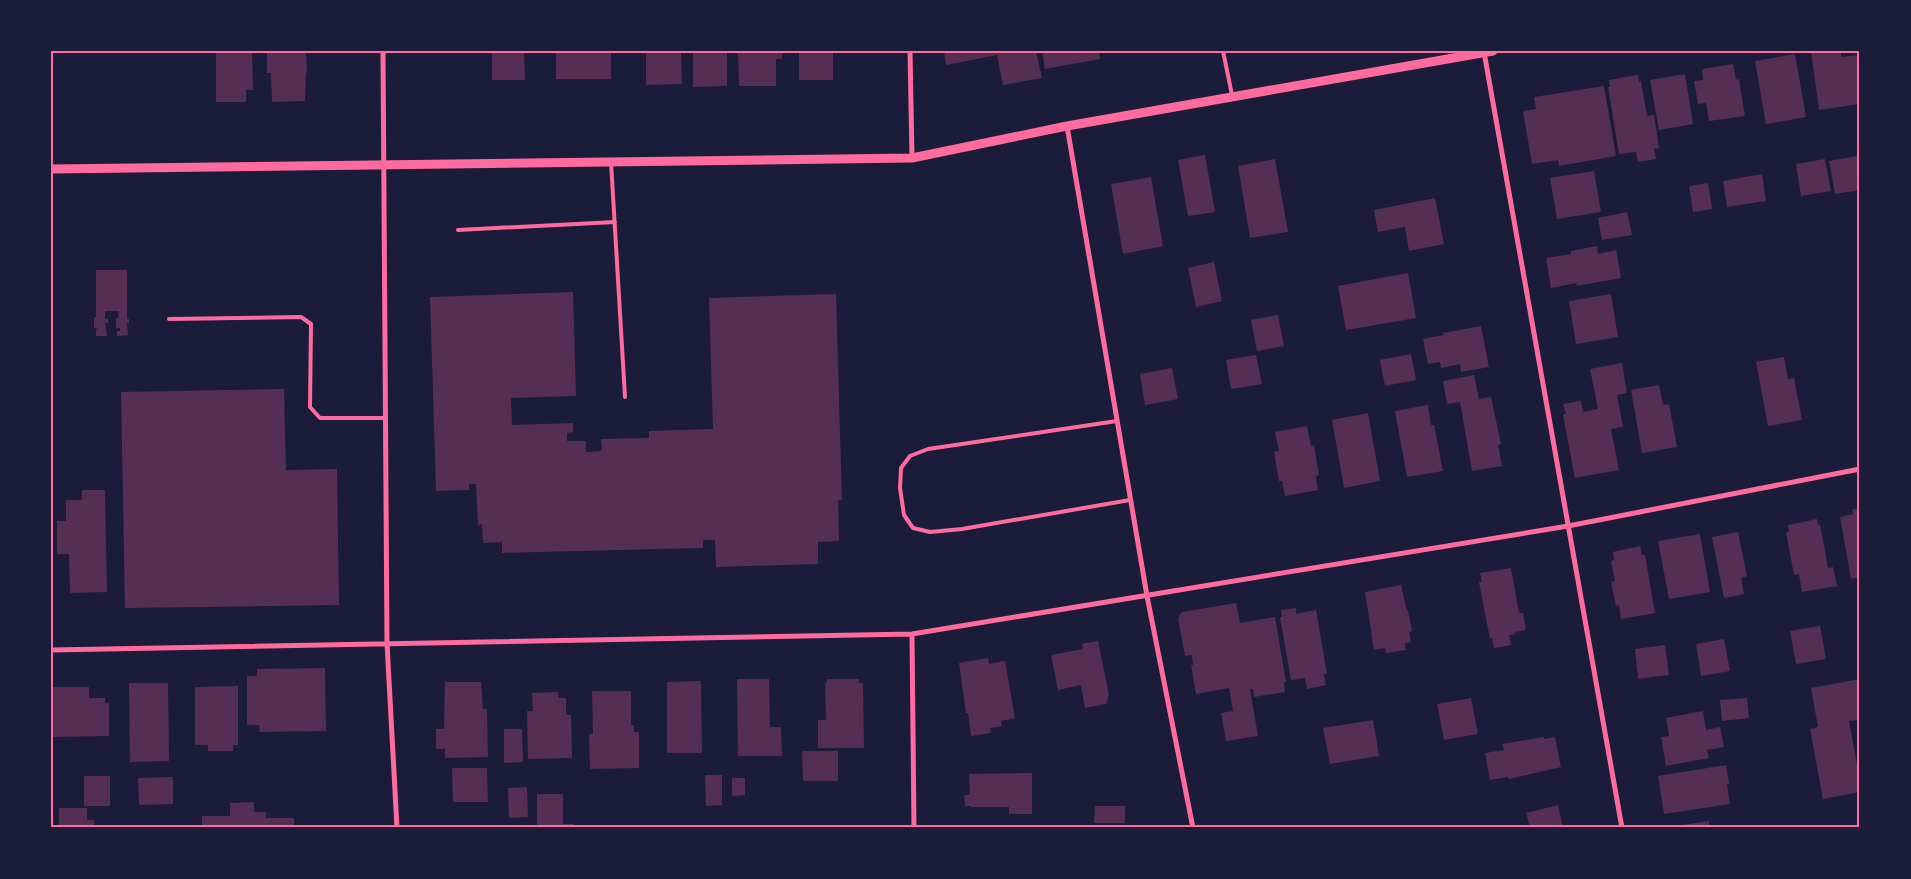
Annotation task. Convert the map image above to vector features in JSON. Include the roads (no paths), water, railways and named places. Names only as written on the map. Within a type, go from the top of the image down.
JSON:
[{"type":"street","points":[[383,51],[387,643],[397,828]]},
{"type":"street","points":[[910,51],[912,158]]},
{"type":"street","points":[[51,168],[912,158],[1067,126],[1487,52],[1622,828]]},
{"type":"street","points":[[1067,126],[1146,596],[1193,828]]},
{"type":"street","points":[[51,650],[912,634],[1568,526],[1860,469]]},
{"type":"street","points":[[912,634],[914,828]]},
{"type":"lane","points":[[1223,51],[1233,97]]},
{"type":"lane","points":[[611,162],[625,397]]},
{"type":"lane","points":[[458,230],[615,222]]},
{"type":"lane","points":[[170,318],[300,317],[311,324],[310,407],[320,418],[386,418]]},
{"type":"lane","points":[[1117,421],[935,448],[910,456],[902,468],[900,488],[904,515],[913,528],[930,532],[962,529],[1130,500]]}]
